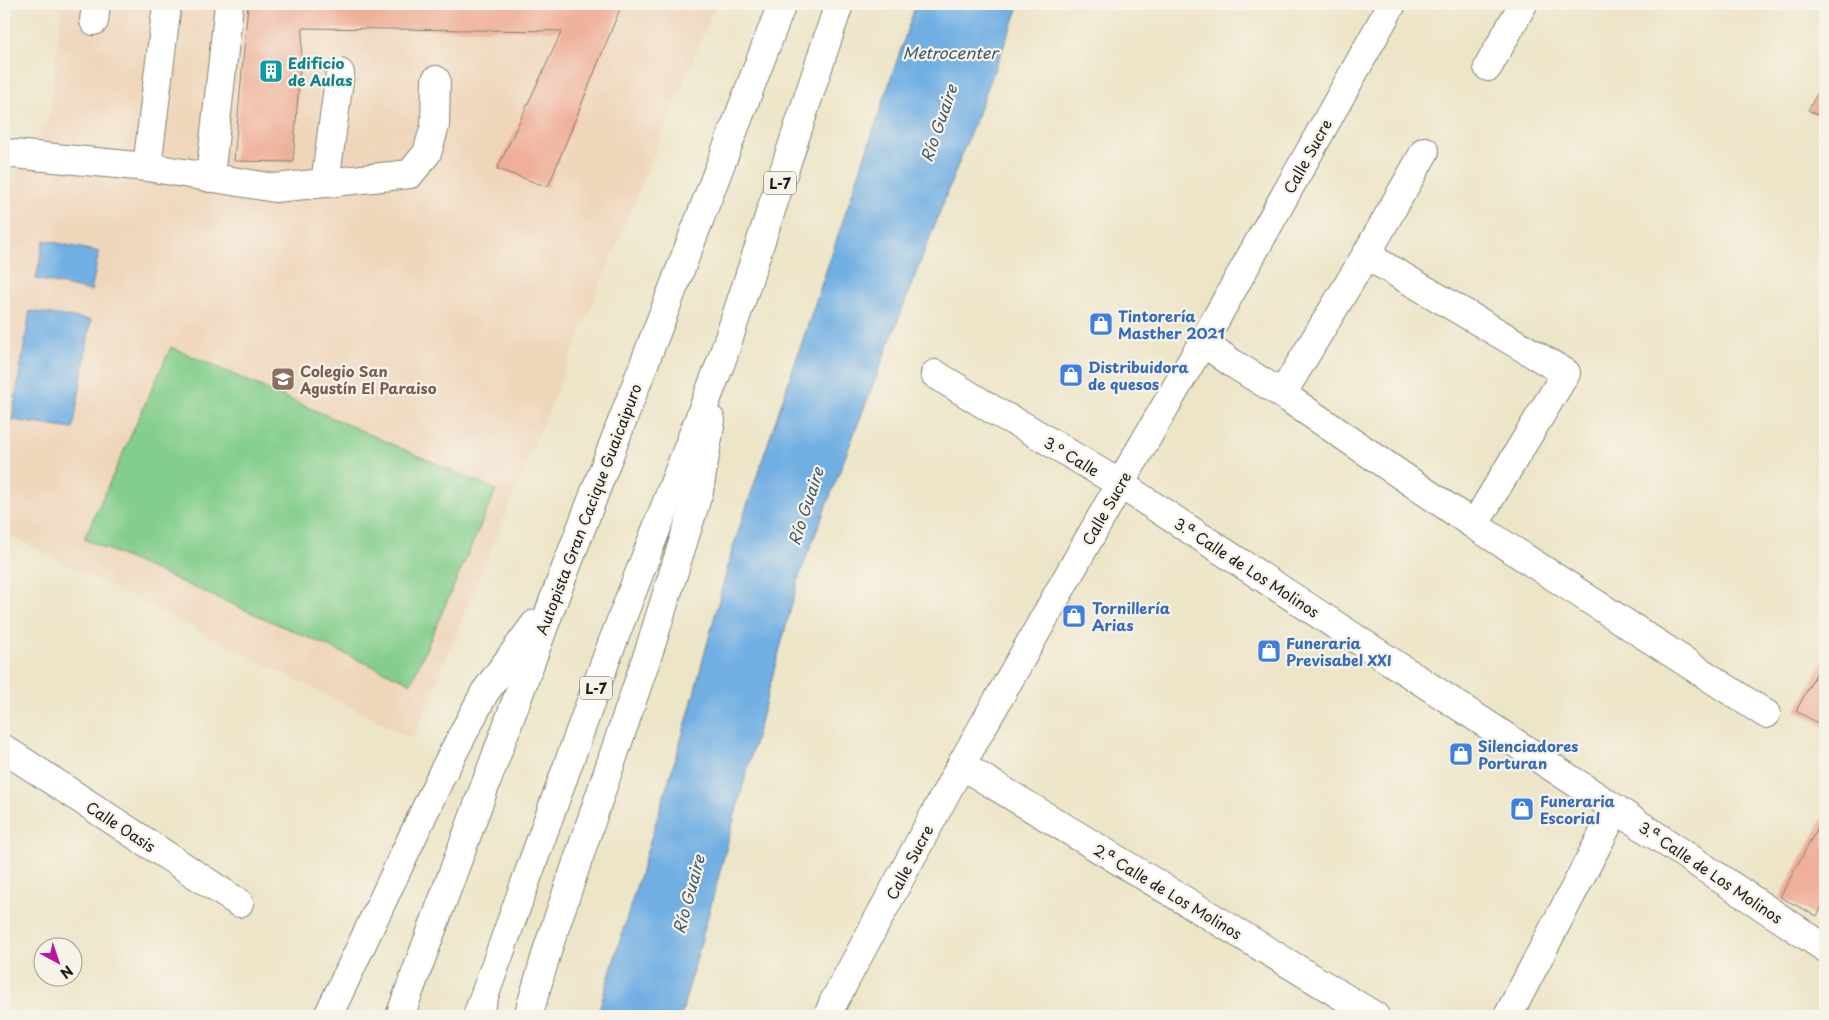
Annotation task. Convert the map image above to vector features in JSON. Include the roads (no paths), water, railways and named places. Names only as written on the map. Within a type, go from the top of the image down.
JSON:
[{"type":"main road","points":[[147,167],[167,4]]},
{"type":"main road","points":[[210,178],[229,4]]},
{"type":"main road","name":"Autopista Gran Cacique Guaicaipuro","points":[[400,1016],[554,599],[782,4]]},
{"type":"main road","name":"L-7","points":[[477,1016],[608,654],[721,362],[839,4]]},
{"type":"main road","name":"Calle Sucre","points":[[828,1016],[833,1003],[961,765],[1120,484],[1203,342],[1392,4]]},
{"type":"main road","points":[[1488,67],[1523,4]]},
{"type":"main road","points":[[325,183],[340,73]]},
{"type":"main road","points":[[4,153],[147,167],[275,188],[410,174],[427,153],[435,126],[436,80]]},
{"type":"main road","points":[[1282,394],[1366,255],[1425,151]]},
{"type":"main road","points":[[1366,255],[1566,374],[1474,525]]},
{"type":"main road","points":[[1203,342],[1474,525],[1766,714]]},
{"type":"main road","points":[[528,1016],[549,945],[650,648],[699,491],[721,362]]},
{"type":"main road","name":"3.° Calle","points":[[935,374],[1120,484]]},
{"type":"main road","name":"3.ª Calle de Los Molinos","points":[[1120,484],[1616,808],[1825,948]]},
{"type":"main road","points":[[328,1016],[443,772],[485,692],[554,599]]},
{"type":"main road","name":"Calle Oasis","points":[[4,749],[239,903]]},
{"type":"main road","name":"2.ª Calle de Los Molinos","points":[[961,765],[1375,1016]]},
{"type":"main road","points":[[1508,1016],[1616,808]]},
{"type":"water","name":"Metrocenter","points":[[916,4],[1020,4],[800,574],[681,1016],[597,1016],[687,720],[733,547]]},
{"type":"water","points":[[44,240],[99,252],[91,291],[36,279]]},
{"type":"water","points":[[30,311],[91,320],[73,429],[12,420]]},
{"type":"place","name":"Edificio de Aulas","points":[[271,71]]},
{"type":"place","name":"Tintorería Masther 2021","points":[[1101,324]]},
{"type":"place","name":"Distribuidora de quesos","points":[[1071,375]]},
{"type":"place","name":"Colegio San Agustín El Paraiso","points":[[283,379]]},
{"type":"place","name":"Tornillería Arias","points":[[1074,616]]},
{"type":"place","name":"Funeraria Previsabel XXI","points":[[1269,651]]},
{"type":"place","name":"Silenciadores Porturan","points":[[1461,754]]},
{"type":"place","name":"Funeraria Escorial","points":[[1522,809]]},
{"type":"water label","name":"Río Guaire","points":[[938,123]]},
{"type":"water label","name":"Río Guaire","points":[[805,506]]},
{"type":"water label","name":"Río Guaire","points":[[688,894]]}]
